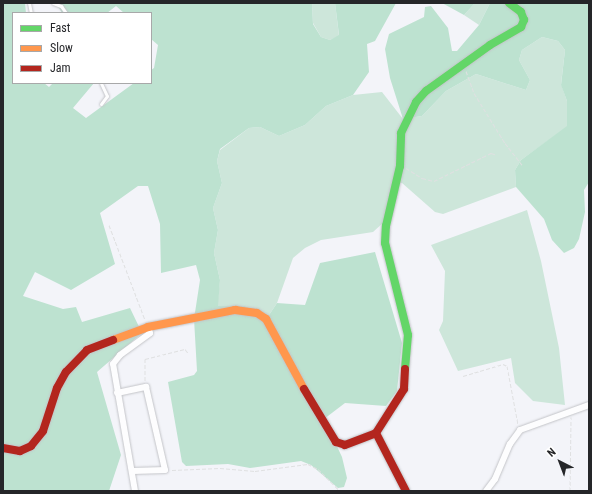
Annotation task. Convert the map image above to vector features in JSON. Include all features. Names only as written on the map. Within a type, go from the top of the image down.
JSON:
[{"type":"street","points":[[3,448],[20,451],[30,446],[43,431],[57,388],[76,359],[87,350],[148,326],[235,310],[257,313],[266,319],[329,434],[336,442],[345,445],[376,433],[404,389],[408,335],[385,243],[386,226],[400,166],[401,133],[416,102],[426,91],[490,45],[521,27],[524,20],[520,12],[509,3]]},
{"type":"street","points":[[136,491],[117,393],[113,364],[120,355],[150,333],[148,326]]},
{"type":"street","points":[[117,393],[146,388],[165,470],[133,471]]},
{"type":"street","points":[[486,491],[495,479],[510,444],[520,430],[589,405]]},
{"type":"street","points":[[376,433],[406,491]]},
{"type":"lane","points":[[53,3],[61,6],[65,12]]},
{"type":"lane","points":[[101,84],[107,96],[101,104]]},
{"type":"path","points":[[464,65],[474,93],[505,143],[522,165]]},
{"type":"path","points":[[400,166],[412,170],[422,178],[434,181],[491,153],[497,155]]},
{"type":"path","points":[[109,225],[148,326]]},
{"type":"path","points":[[146,388],[143,362],[145,359],[185,349],[188,353]]},
{"type":"path","points":[[463,376],[503,364],[507,366],[520,430]]},
{"type":"path","points":[[570,491],[572,411]]},
{"type":"path","points":[[165,470],[220,468],[255,471],[308,464],[318,469],[340,491]]},
{"type":"green space","points":[[3,3],[25,3],[26,12],[12,12],[12,84],[45,84],[49,87],[52,84],[93,84],[73,108],[86,118],[133,84],[152,84],[152,69],[154,68],[158,45],[152,40],[152,12],[123,12],[116,6],[108,12],[61,12],[56,3],[312,3],[313,24],[321,37],[330,40],[339,35],[335,3],[396,3],[375,41],[367,44],[369,72],[353,95],[326,106],[305,125],[279,136],[260,127],[249,128],[220,149],[217,161],[222,183],[213,208],[218,230],[214,253],[220,280],[218,306],[245,306],[269,315],[277,303],[305,305],[320,263],[375,252],[402,343],[397,391],[386,406],[345,403],[324,419],[342,457],[347,478],[344,487],[338,488],[311,465],[301,461],[250,468],[228,464],[186,466],[182,462],[168,382],[194,375],[197,371],[194,319],[200,280],[196,265],[161,273],[160,224],[148,186],[138,186],[100,213],[115,264],[71,290],[35,272],[23,296],[63,309],[76,307],[82,322],[130,308],[142,333],[97,372],[121,455],[109,491],[3,491]]},
{"type":"green space","points":[[312,3],[335,3],[339,36],[330,40],[321,37],[313,23]]},
{"type":"green space","points":[[442,3],[475,3],[464,15]]},
{"type":"green space","points":[[475,3],[490,3],[479,25],[464,15]]},
{"type":"green space","points":[[490,3],[589,3],[589,182],[584,190],[585,212],[579,239],[574,248],[564,253],[552,240],[544,219],[516,187],[515,170],[521,160],[567,126],[567,101],[561,85],[565,50],[558,41],[542,37],[522,50],[519,60],[530,80],[526,90],[476,74],[446,91],[422,116],[403,119],[390,78],[385,49],[389,34],[424,17],[425,7],[431,6],[448,28],[452,51],[457,51],[479,25]]},
{"type":"green space","points":[[542,37],[558,41],[565,50],[561,84],[567,101],[567,127],[521,160],[515,170],[516,187],[443,214],[435,212],[402,183],[394,185],[384,222],[373,232],[321,240],[305,248],[293,258],[277,303],[269,315],[245,306],[217,307],[220,280],[214,253],[218,230],[213,208],[222,183],[217,161],[220,150],[249,128],[260,127],[279,136],[305,125],[326,106],[353,95],[382,92],[403,119],[422,116],[446,91],[476,74],[526,90],[530,80],[519,60],[522,50]]},
{"type":"green space","points":[[527,210],[541,261],[559,348],[565,405],[533,401],[515,383],[511,358],[458,371],[439,330],[443,321],[445,271],[431,245]]},
{"type":"traffic: fast","points":[[405,369],[408,335],[385,243],[386,226],[400,166],[401,133],[416,102],[426,91],[490,45],[521,27],[524,20],[521,12],[509,3]]},
{"type":"traffic: slow","points":[[113,340],[148,327],[235,310],[257,313],[266,319],[304,389]]},
{"type":"traffic: jam","points":[[3,448],[20,451],[31,446],[43,431],[57,388],[66,372],[87,350],[113,340]]},
{"type":"traffic: jam","points":[[405,369],[404,389],[376,433],[406,491]]},
{"type":"traffic: jam","points":[[304,389],[336,442],[345,445],[376,433]]}]
